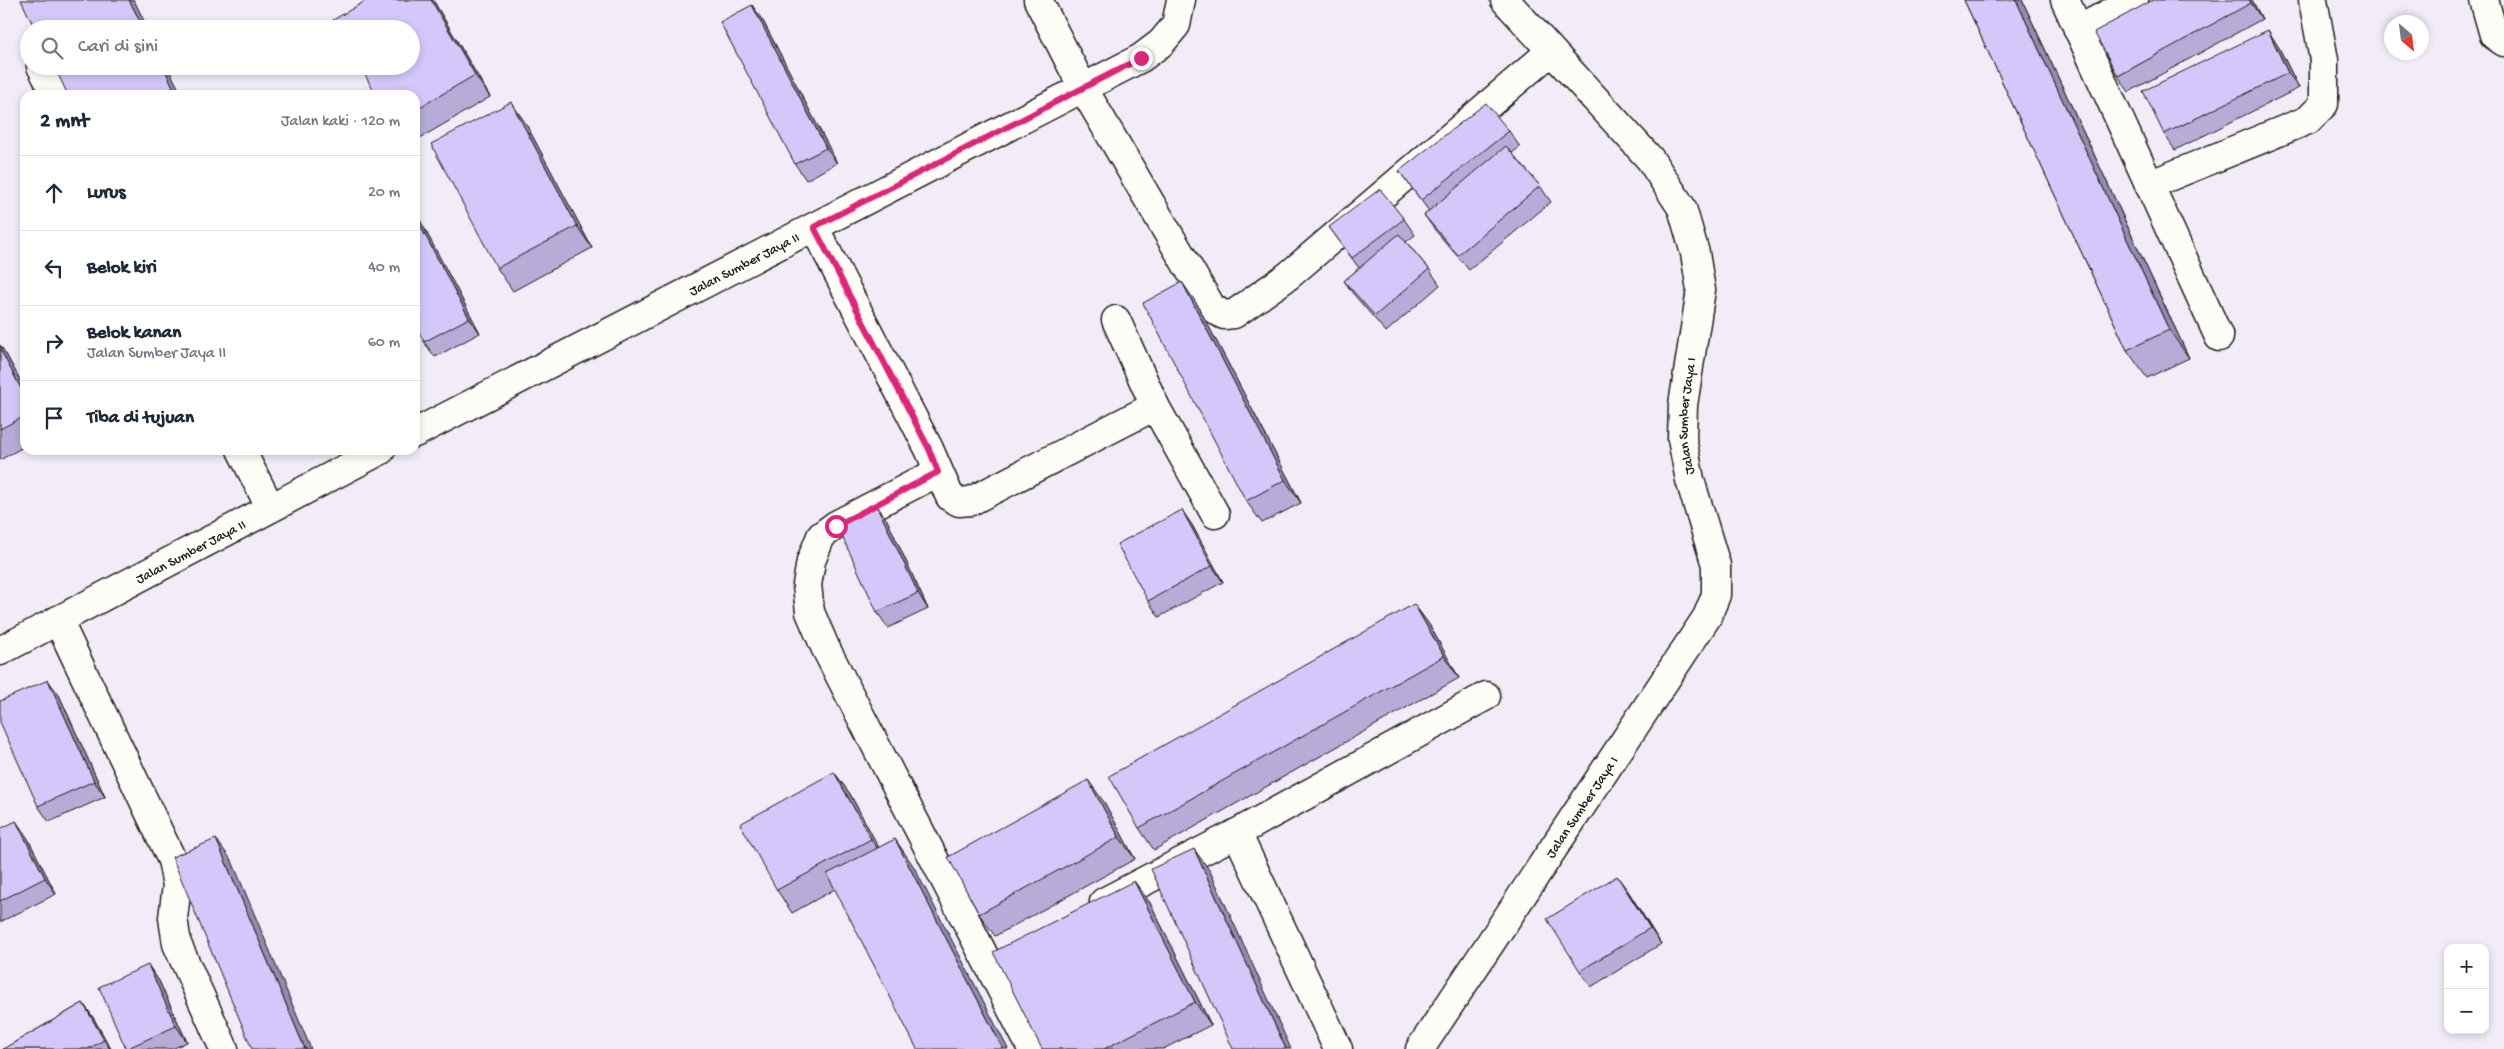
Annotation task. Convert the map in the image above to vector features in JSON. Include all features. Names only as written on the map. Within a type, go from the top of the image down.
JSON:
[{"type":"street","points":[[1038,0],[1083,88],[1212,308],[1224,315],[1234,314],[1288,276],[1550,52]]},
{"type":"street","name":"Jalan Sumber Jaya II","points":[[420,429],[1141,58],[1160,43],[1176,25],[1181,0]]},
{"type":"street","name":"Jalan Sumber Jaya I","points":[[1420,1049],[1708,617],[1716,595],[1716,565],[1690,480],[1682,439],[1683,405],[1701,290],[1695,253],[1682,208],[1650,160],[1550,52],[1505,0]]},
{"type":"street","points":[[2065,0],[2219,337]]},
{"type":"street","points":[[2078,30],[2134,0]]},
{"type":"street","points":[[2149,185],[2308,120],[2324,104],[2324,60],[2313,0]]},
{"type":"street","points":[[2484,0],[2494,35],[2504,42]]},
{"type":"street","points":[[46,75],[53,90]]},
{"type":"street","points":[[814,227],[929,449],[950,497],[959,502],[971,501],[1155,406]]},
{"type":"street","points":[[1116,320],[1155,406],[1215,514]]},
{"type":"street","points":[[244,455],[270,507]]},
{"type":"street","name":"Jalan Sumber Jaya II","points":[[0,652],[270,507],[371,455]]},
{"type":"street","points":[[938,472],[836,526],[821,536],[811,561],[807,584],[810,612],[825,647],[1032,1049]]},
{"type":"street","points":[[58,620],[172,860],[177,886],[173,918],[177,944],[217,1047]]},
{"type":"street","points":[[1082,914],[1237,833],[1486,696]]},
{"type":"street","points":[[1237,833],[1338,1049]]},
{"type":"street","points":[[987,963],[1013,950]]},
{"type":"building","points":[[21,0],[129,0],[139,20],[31,20]]},
{"type":"building","points":[[367,0],[431,0],[475,75],[420,107],[420,90],[373,90],[365,75],[420,75],[420,20],[333,20]]},
{"type":"building","points":[[1964,0],[2016,0],[2169,330],[2127,350]]},
{"type":"building","points":[[2153,0],[2249,0],[2251,3],[2118,76],[2094,32]]},
{"type":"building","points":[[752,5],[826,148],[795,164],[720,22]]},
{"type":"building","points":[[2268,30],[2288,73],[2164,134],[2143,91]]},
{"type":"building","points":[[58,75],[167,75],[175,90],[66,90]]},
{"type":"building","points":[[511,102],[577,226],[497,268],[431,144]]},
{"type":"building","points":[[1486,103],[1509,131],[1421,200],[1399,171]]},
{"type":"building","points":[[1506,146],[1540,186],[1458,255],[1424,215]]},
{"type":"building","points":[[1380,189],[1404,219],[1352,258],[1329,227]]},
{"type":"building","points":[[420,225],[469,318],[424,342],[420,334]]},
{"type":"building","points":[[1399,234],[1429,269],[1375,316],[1344,281]]},
{"type":"building","points":[[1182,282],[1285,480],[1246,501],[1143,303]]},
{"type":"building","points":[[0,349],[20,387],[20,419],[0,429]]},
{"type":"building","points":[[876,504],[918,593],[877,612],[836,523]]},
{"type":"building","points":[[1182,510],[1212,566],[1148,601],[1117,544]]},
{"type":"building","points":[[1414,604],[1444,656],[1139,828],[1109,776]]},
{"type":"building","points":[[48,680],[94,781],[38,806],[0,722],[0,701]]},
{"type":"building","points":[[834,772],[871,839],[777,890],[740,824]]},
{"type":"building","points":[[1088,780],[1119,837],[979,914],[948,857]]},
{"type":"building","points":[[16,821],[45,878],[0,901],[0,829]]},
{"type":"building","points":[[216,839],[305,1049],[252,1049],[172,857]]},
{"type":"building","points":[[895,839],[1003,1049],[917,1049],[827,874]]},
{"type":"building","points":[[1194,849],[1286,1049],[1233,1049],[1151,869]]},
{"type":"building","points":[[1617,876],[1650,928],[1580,971],[1547,919]]},
{"type":"building","points":[[1134,881],[1195,1002],[1104,1049],[1042,1049],[993,952]]},
{"type":"building","points":[[148,965],[176,1026],[126,1049],[99,987]]},
{"type":"building","points":[[83,1003],[104,1040],[88,1049],[3,1049]]},
{"type":"route","points":[[836,526],[938,472],[929,449],[814,227],[1141,58]]}]
